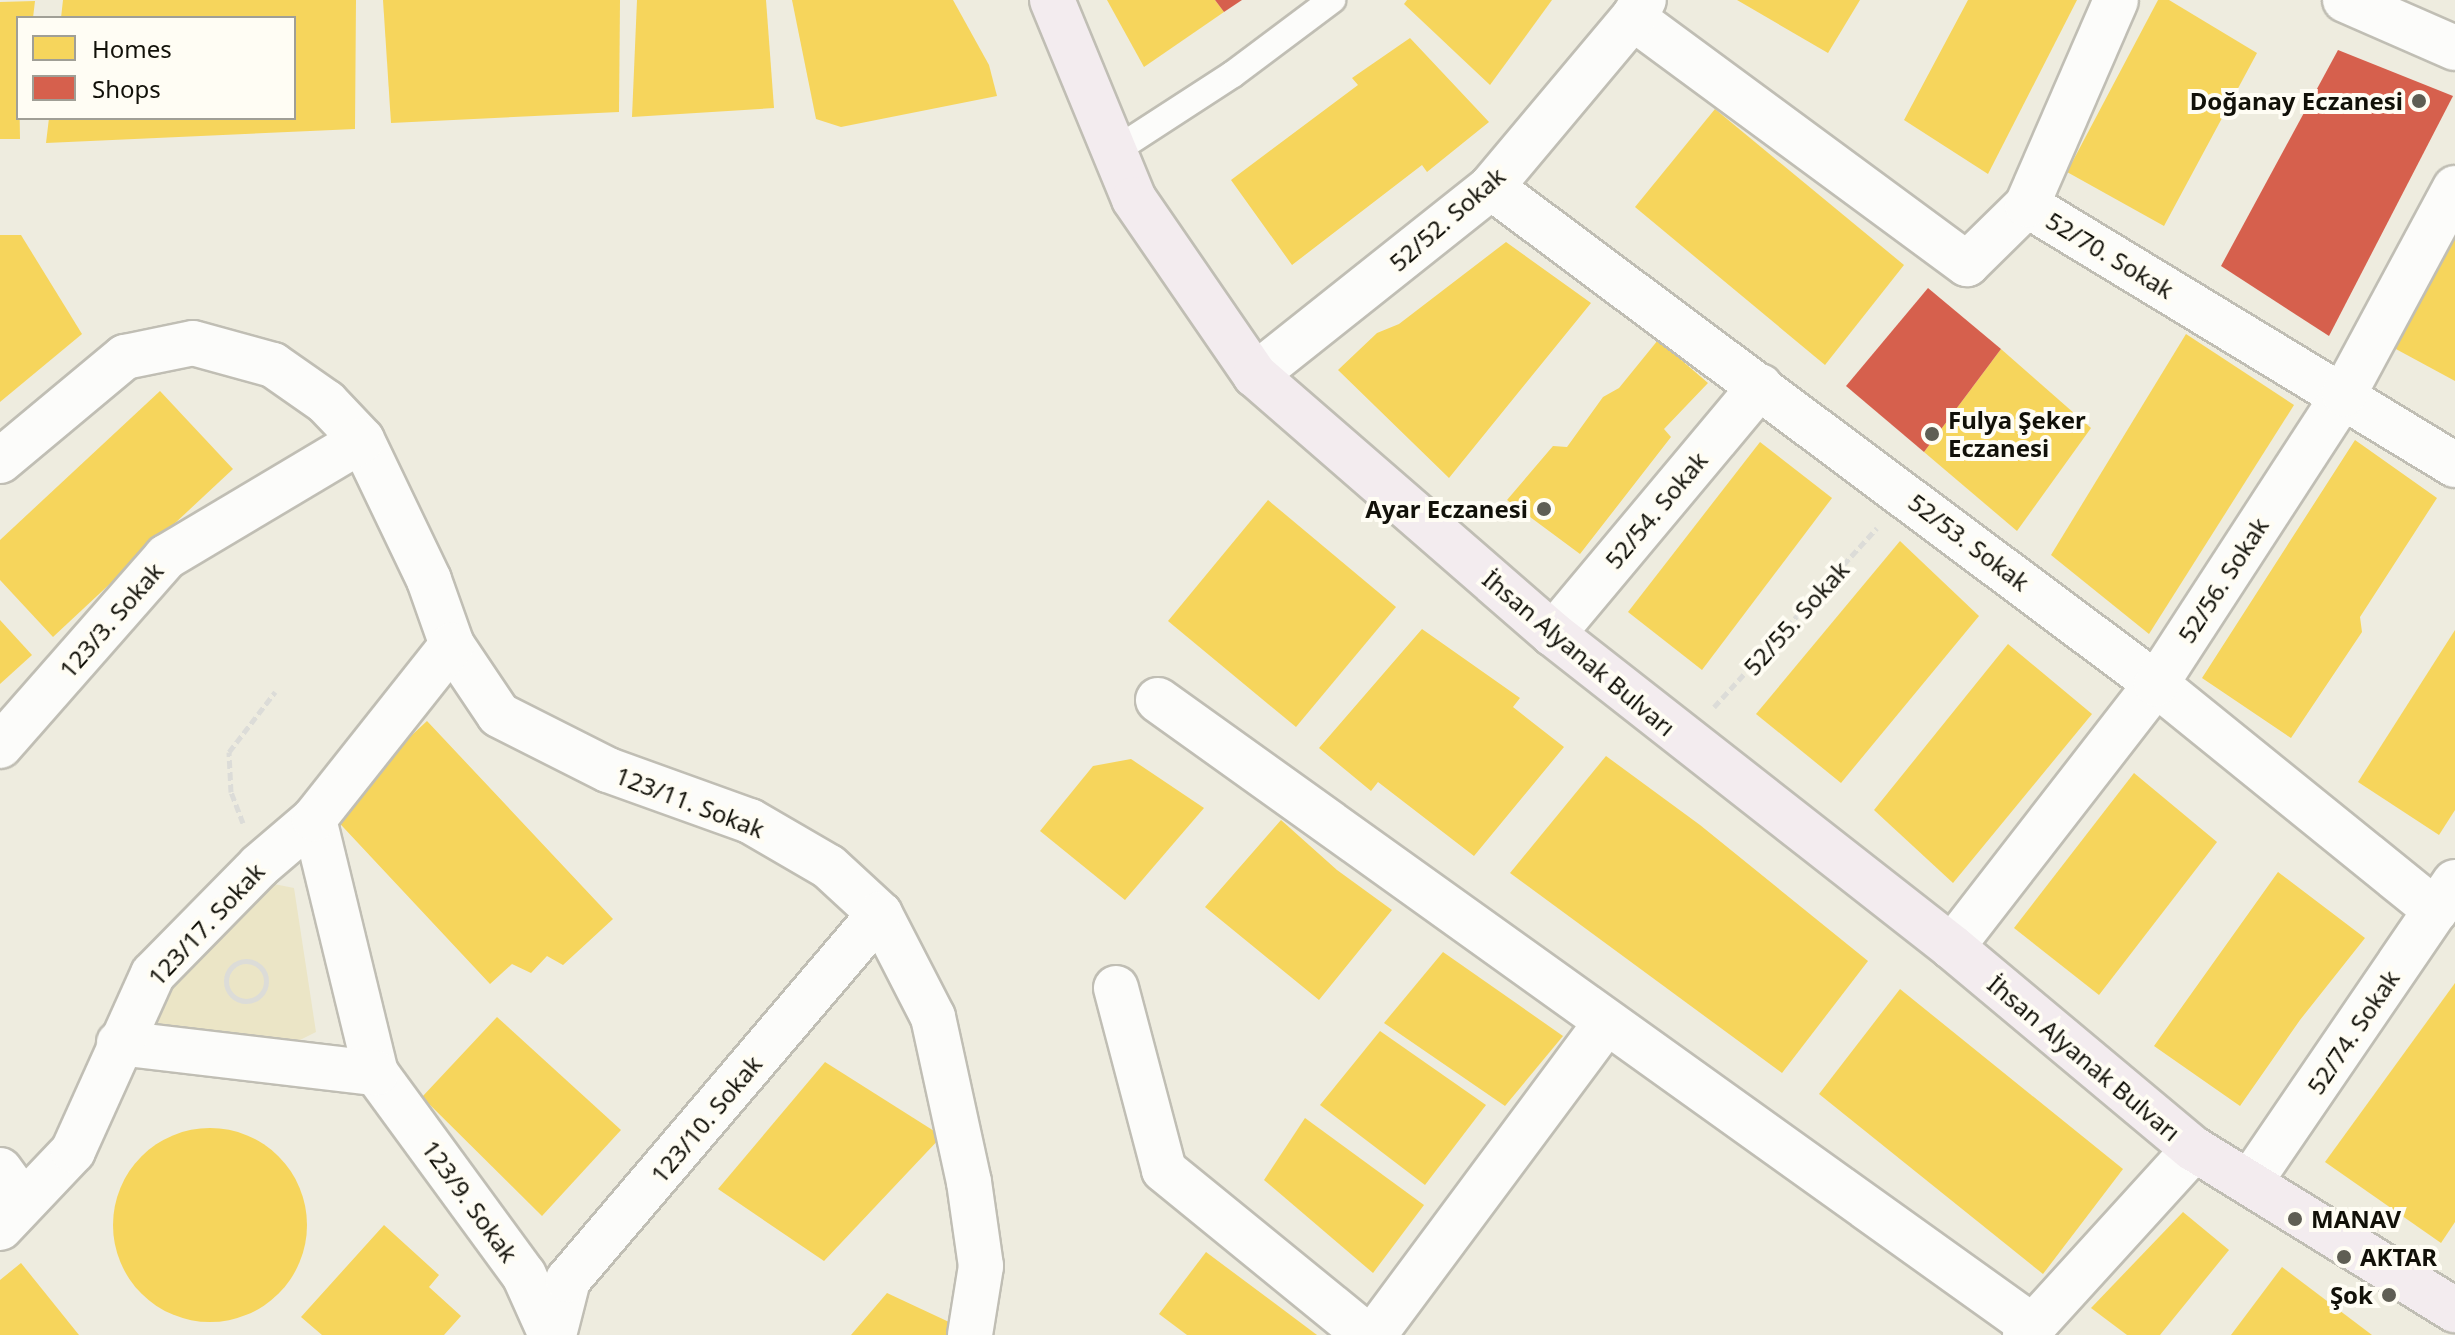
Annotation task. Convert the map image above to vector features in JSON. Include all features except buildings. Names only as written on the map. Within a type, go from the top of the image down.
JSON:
[{"type":"main road","name":"İhsan Alyanak Bulvarı","points":[[1052,0],[1134,199],[1255,375],[1553,634],[1684,740],[1952,947],[2194,1149],[2250,1182]]},
{"type":"main road","points":[[2250,1182],[2455,1310]]},
{"type":"main road","points":[[2250,1182],[2437,1335]]},
{"type":"street","points":[[2027,205],[2116,0]]},
{"type":"street","points":[[2345,0],[2455,48]]},
{"type":"street","name":"52/70. Sokak","points":[[1638,9],[1967,264],[2027,205],[2344,394],[2455,465]]},
{"type":"street","name":"52/52. Sokak","points":[[1255,375],[1491,187],[1638,9]]},
{"type":"street","name":"52/53. Sokak","points":[[1491,187],[2445,897]]},
{"type":"street","name":"52/56. Sokak","points":[[1952,947],[2156,684],[2344,394],[2455,188]]},
{"type":"street","name":"123/11. Sokak","points":[[0,461],[125,357],[193,343],[273,365],[326,402],[362,440],[429,580],[452,645],[499,715],[608,770],[750,821],[829,867],[880,914],[933,1017],[969,1182],[981,1266],[970,1335]]},
{"type":"street","name":"52/54. Sokak","points":[[1553,634],[1760,386]]},
{"type":"street","name":"123/3. Sokak","points":[[0,746],[166,557],[362,440]]},
{"type":"street","name":"123/17. Sokak","points":[[8,1200],[73,1151],[119,1043],[153,974],[259,866],[314,819],[452,645]]},
{"type":"street","points":[[1158,700],[2028,1330],[2194,1149]]},
{"type":"street","name":"123/9. Sokak","points":[[314,819],[376,1073],[524,1275],[552,1335]]},
{"type":"street","name":"52/74. Sokak","points":[[2250,1182],[2445,897]]},
{"type":"street","name":"123/10. Sokak","points":[[552,1335],[568,1280],[880,914]]},
{"type":"street","points":[[1116,988],[1164,1170],[1366,1335]]},
{"type":"street","points":[[1374,1335],[1606,1023]]},
{"type":"street","points":[[119,1043],[376,1073]]},
{"type":"lane","points":[[1113,152],[1233,74],[1332,0]]},
{"type":"path","name":"52/55. Sokak","points":[[1684,740],[1908,495]]},
{"type":"path","points":[[259,866],[231,792],[229,752],[275,692]]},
{"type":"path","points":[[246,960],[258,965],[266,983],[260,995],[248,1001],[231,994],[226,982],[233,965],[246,960]]},
{"type":"shaded area","points":[[269,883],[294,888],[316,1032],[296,1042],[154,1026],[158,995]]},
{"type":"place","name":"Doğanay Eczanesi","points":[[2419,101]]},
{"type":"place","name":"Fulya Şeker Eczanesi","points":[[1932,434]]},
{"type":"place","name":"Ayar Eczanesi","points":[[1544,509]]},
{"type":"place","name":"MANAV","points":[[2295,1219]]},
{"type":"place","name":"AKTAR","points":[[2344,1257]]},
{"type":"place","name":"Şok","points":[[2389,1295]]}]
